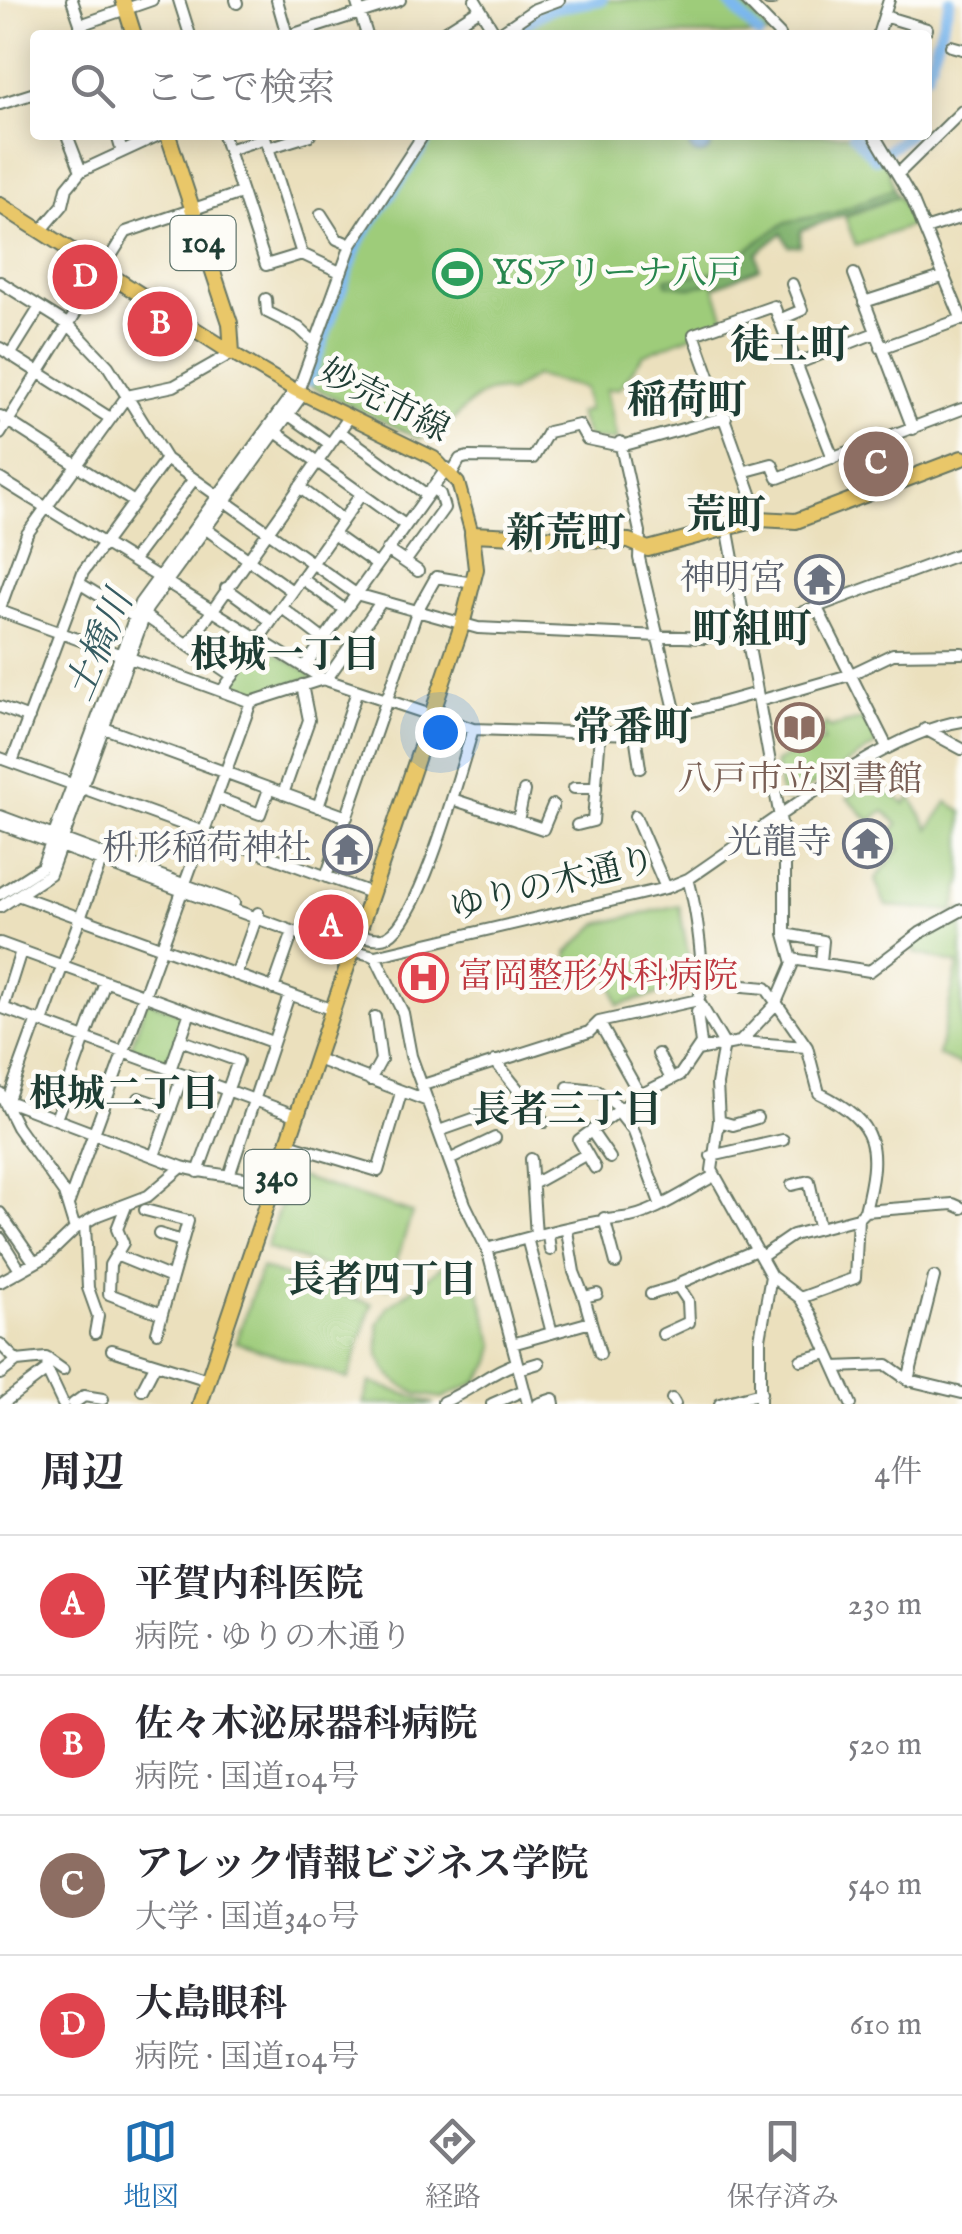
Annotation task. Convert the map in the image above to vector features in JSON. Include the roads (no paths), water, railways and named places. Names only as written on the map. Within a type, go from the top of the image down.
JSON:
[{"type":"highway","points":[[124,4],[132,30]]},
{"type":"highway","name":"104","points":[[170,140],[230,324],[232,352]]},
{"type":"highway","name":"104","points":[[0,205],[232,352]]},
{"type":"highway","points":[[472,534],[629,540],[648,549],[760,519],[796,522],[962,458]]},
{"type":"highway","name":"340","points":[[200,1404],[462,624],[473,583],[472,534]]},
{"type":"main road","name":"妙売市線","points":[[232,352],[299,392],[450,470],[472,534]]},
{"type":"street","points":[[72,0],[82,30],[124,4],[152,0]]},
{"type":"street","points":[[178,0],[188,30]]},
{"type":"street","points":[[276,0],[287,30]]},
{"type":"street","points":[[356,0],[365,30]]},
{"type":"street","points":[[306,30],[400,0]]},
{"type":"street","points":[[504,30],[536,9],[559,0]]},
{"type":"street","points":[[746,0],[775,30]]},
{"type":"street","points":[[880,30],[889,0]]},
{"type":"street","points":[[446,30],[477,4],[493,30]]},
{"type":"street","points":[[884,16],[927,29]]},
{"type":"street","points":[[0,103],[30,94]]},
{"type":"street","points":[[899,173],[962,111]]},
{"type":"street","points":[[70,140],[82,171]]},
{"type":"street","points":[[118,140],[122,152]]},
{"type":"street","points":[[41,231],[82,171],[148,140]]},
{"type":"street","points":[[225,140],[266,265],[302,254],[340,272]]},
{"type":"street","points":[[228,150],[266,140],[302,254]]},
{"type":"street","points":[[163,579],[206,529],[222,499],[289,415],[351,245],[417,140]]},
{"type":"street","points":[[877,140],[899,173],[962,319],[881,348]]},
{"type":"street","points":[[0,434],[4,418],[38,372],[126,232],[241,194]]},
{"type":"street","points":[[322,214],[337,239],[351,245]]},
{"type":"street","points":[[924,229],[962,218]]},
{"type":"street","points":[[854,274],[913,428]]},
{"type":"street","points":[[864,302],[944,276]]},
{"type":"street","points":[[0,283],[68,325],[108,366],[166,459],[356,594],[381,602],[462,624],[705,638],[748,630],[817,608],[961,555]]},
{"type":"street","points":[[779,320],[802,310],[792,284]]},
{"type":"street","points":[[266,299],[268,312],[299,328],[315,342]]},
{"type":"street","points":[[40,306],[5,351],[110,418]]},
{"type":"street","points":[[760,519],[694,334],[774,306],[832,458]]},
{"type":"street","points":[[796,364],[875,334]]},
{"type":"street","points":[[232,352],[174,386],[126,396],[28,534],[0,610],[252,702],[325,679],[381,602]]},
{"type":"street","points":[[0,907],[46,880],[139,616],[299,392]]},
{"type":"street","points":[[746,471],[772,464],[778,478],[962,409]]},
{"type":"street","points":[[289,415],[330,444]]},
{"type":"street","points":[[188,645],[350,416]]},
{"type":"street","points":[[306,666],[429,491],[460,459],[486,455],[533,458],[548,432],[578,425],[587,439],[620,444],[726,417]]},
{"type":"street","points":[[4,418],[134,502]]},
{"type":"street","points":[[339,431],[429,491],[440,494],[444,508],[405,562]]},
{"type":"street","points":[[277,433],[405,524]]},
{"type":"street","points":[[620,444],[676,714]]},
{"type":"street","points":[[859,448],[875,491]]},
{"type":"street","points":[[12,762],[79,583],[166,459]]},
{"type":"street","points":[[0,479],[325,679],[357,692],[430,718],[473,728],[635,734]]},
{"type":"street","points":[[133,560],[194,479]]},
{"type":"street","points":[[299,487],[343,520]]},
{"type":"street","points":[[222,691],[362,493]]},
{"type":"street","points":[[727,526],[780,818],[785,934],[792,959],[789,977],[775,1005],[740,1042]]},
{"type":"street","points":[[206,529],[292,591]]},
{"type":"street","points":[[333,534],[377,565]]},
{"type":"street","points":[[388,550],[418,571]]},
{"type":"street","points":[[0,568],[13,573]]},
{"type":"street","points":[[326,877],[417,612],[436,577],[473,583]]},
{"type":"street","points":[[301,578],[345,610]]},
{"type":"street","points":[[79,583],[188,645],[233,676]]},
{"type":"street","points":[[226,588],[271,621]]},
{"type":"street","points":[[280,607],[324,640]]},
{"type":"street","points":[[817,608],[887,747]]},
{"type":"street","points":[[640,768],[635,734],[638,726],[849,675],[893,654],[962,654]]},
{"type":"street","points":[[78,786],[104,728],[125,656]]},
{"type":"street","points":[[284,794],[309,720],[302,686]]},
{"type":"street","points":[[318,807],[357,692]]},
{"type":"street","points":[[69,1202],[252,702]]},
{"type":"street","points":[[0,707],[29,718]]},
{"type":"street","name":"ゆりの木通り","points":[[0,824],[257,915],[356,943],[375,956],[666,888],[688,878],[887,747],[925,729],[962,721]]},
{"type":"street","points":[[104,728],[347,817]]},
{"type":"street","points":[[356,943],[393,934],[413,905],[473,728]]},
{"type":"street","points":[[925,729],[962,749]]},
{"type":"street","points":[[577,825],[593,822],[600,734]]},
{"type":"street","points":[[0,758],[371,893]]},
{"type":"street","points":[[574,788],[596,788]]},
{"type":"street","points":[[217,798],[260,814],[268,789]]},
{"type":"street","points":[[518,821],[524,791]]},
{"type":"street","points":[[452,799],[542,830],[553,804]]},
{"type":"street","name":"ゆりの木通り","points":[[0,816],[101,862],[184,888]]},
{"type":"street","points":[[635,816],[666,888]]},
{"type":"street","points":[[2,891],[37,874],[57,842]]},
{"type":"street","points":[[6,1105],[101,862]]},
{"type":"street","points":[[595,1168],[579,1140],[640,1095],[680,1075],[700,1044],[697,1012],[702,967],[688,878]]},
{"type":"street","points":[[2,891],[334,1010]]},
{"type":"street","points":[[792,959],[870,971],[962,910]]},
{"type":"street","points":[[236,976],[257,915]]},
{"type":"street","name":"ゆりの木通り","points":[[257,915],[293,932],[356,943]]},
{"type":"street","points":[[272,989],[293,932]]},
{"type":"street","points":[[785,934],[823,941],[821,961]]},
{"type":"street","points":[[0,943],[272,1042]]},
{"type":"street","points":[[21,951],[1,1008],[298,1116]]},
{"type":"street","points":[[375,956],[403,1013],[411,1056],[487,1250],[528,1404]]},
{"type":"street","points":[[746,972],[746,986]]},
{"type":"street","points":[[56,1119],[106,982]]},
{"type":"street","points":[[732,986],[766,988],[807,1047],[820,1093],[856,1114],[871,1140],[876,1167],[862,1215],[855,1278],[800,1298]]},
{"type":"street","points":[[230,1172],[288,995]]},
{"type":"street","points":[[423,1085],[589,1032],[599,1022],[700,1004]]},
{"type":"street","points":[[700,1004],[724,1044],[717,1084],[719,1121],[711,1156],[714,1176],[770,1276],[800,1298],[851,1404]]},
{"type":"street","points":[[170,1070],[190,1012]]},
{"type":"street","points":[[370,1080],[381,1060],[375,1017]]},
{"type":"street","points":[[599,1022],[640,1095]]},
{"type":"street","points":[[180,1040],[238,1061],[198,1172]]},
{"type":"street","points":[[697,1050],[740,1042],[807,1047]]},
{"type":"street","points":[[658,1054],[671,1079]]},
{"type":"street","points":[[317,1059],[428,1101]]},
{"type":"street","points":[[495,1061],[544,1122]]},
{"type":"street","points":[[154,1156],[184,1074]]},
{"type":"street","points":[[568,1087],[596,1090],[621,1111],[634,1132],[660,1203]]},
{"type":"street","points":[[0,1092],[69,1202],[80,1227],[88,1288],[98,1316],[95,1334]]},
{"type":"street","points":[[288,1144],[378,1171],[401,1093]]},
{"type":"street","points":[[139,1098],[171,1109]]},
{"type":"street","points":[[6,1105],[56,1119],[198,1172],[230,1172],[274,1185]]},
{"type":"street","points":[[719,1121],[734,1125],[757,1118]]},
{"type":"street","points":[[439,1132],[472,1119]]},
{"type":"street","points":[[592,1132],[610,1158]]},
{"type":"street","points":[[449,1160],[495,1138]]},
{"type":"street","points":[[711,1156],[782,1140]]},
{"type":"street","points":[[533,1184],[587,1154]]},
{"type":"street","points":[[531,1159],[537,1236],[552,1333]]},
{"type":"street","points":[[0,1282],[98,1214],[148,1196],[182,1167]]},
{"type":"street","points":[[487,1250],[604,1218],[624,1218],[714,1176]]},
{"type":"street","points":[[792,1185],[809,1181],[819,1226]]},
{"type":"street","points":[[652,1294],[819,1226],[862,1215],[953,1204],[962,1208]]},
{"type":"street","points":[[126,1206],[117,1229],[124,1243],[110,1265],[110,1296],[162,1314]]},
{"type":"street","points":[[145,1210],[188,1221],[157,1332]]},
{"type":"street","points":[[0,1213],[34,1262]]},
{"type":"street","points":[[604,1218],[616,1264]]},
{"type":"street","points":[[567,1231],[574,1272],[600,1354]]},
{"type":"street","points":[[159,1234],[182,1240]]},
{"type":"street","points":[[537,1236],[550,1250]]},
{"type":"street","points":[[0,1238],[20,1270]]},
{"type":"street","points":[[116,1255],[172,1278]]},
{"type":"street","points":[[720,1404],[760,1398],[760,1339],[770,1276]]},
{"type":"street","points":[[908,1380],[934,1276]]},
{"type":"street","points":[[663,1334],[689,1322],[688,1301],[678,1286]]},
{"type":"street","points":[[584,1297],[597,1294]]},
{"type":"street","points":[[512,1344],[591,1322]]},
{"type":"street","points":[[0,1344],[17,1361],[48,1364],[63,1370]]},
{"type":"street","points":[[112,1350],[208,1380]]},
{"type":"street","points":[[801,1360],[828,1353]]},
{"type":"street","points":[[0,1374],[17,1361]]},
{"type":"street","points":[[443,1402],[470,1399],[492,1370],[539,1362]]},
{"type":"street","points":[[2,1404],[48,1364]]},
{"type":"street","points":[[48,1364],[64,1404]]},
{"type":"street","points":[[142,1390],[155,1365]]},
{"type":"street","points":[[835,1368],[887,1365],[908,1380],[960,1393],[962,1376]]},
{"type":"street","points":[[492,1404],[524,1390]]},
{"type":"street","points":[[73,1404],[84,1396],[104,1399]]},
{"type":"street","points":[[538,1404],[553,1399],[554,1404]]},
{"type":"water","points":[[690,140],[710,140],[708,151],[700,154],[692,151],[689,143]]},
{"type":"waterway","name":"土橋川","points":[[516,30],[550,9],[602,0]]},
{"type":"waterway","name":"土橋川","points":[[726,0],[754,30]]},
{"type":"waterway","name":"土橋川","points":[[932,58],[950,0]]},
{"type":"waterway","name":"土橋川","points":[[309,381],[359,242],[428,140]]},
{"type":"waterway","name":"土橋川","points":[[858,140],[875,159],[901,140]]},
{"type":"place","name":"YSアリーナ八戸","points":[[457,274]]},
{"type":"place","name":"大島眼科","points":[[85,277]]},
{"type":"place","name":"佐々木泌尿器科病院","points":[[160,324]]},
{"type":"place","name":"アレック情報ビジネス学院","points":[[876,464]]},
{"type":"place","name":"神明宮","points":[[820,579]]},
{"type":"place","name":"八戸市立図書館","points":[[800,728]]},
{"type":"place","name":"光龍寺","points":[[867,843]]},
{"type":"place","name":"枡形稲荷神社","points":[[347,849]]},
{"type":"place","name":"平賀内科医院","points":[[331,927]]},
{"type":"place","name":"富岡整形外科病院","points":[[423,977]]},
{"type":"district","name":"徒士町","points":[[790,347]]},
{"type":"district","name":"稲荷町","points":[[687,402]]},
{"type":"district","name":"荒町","points":[[726,517]]},
{"type":"district","name":"新荒町","points":[[566,535]]},
{"type":"district","name":"町組町","points":[[752,631]]},
{"type":"district","name":"根城一丁目","points":[[285,657]]},
{"type":"district","name":"常番町","points":[[633,729]]},
{"type":"district","name":"根城二丁目","points":[[124,1096]]},
{"type":"district","name":"長者三丁目","points":[[567,1112]]},
{"type":"district","name":"長者四丁目","points":[[382,1282]]}]
